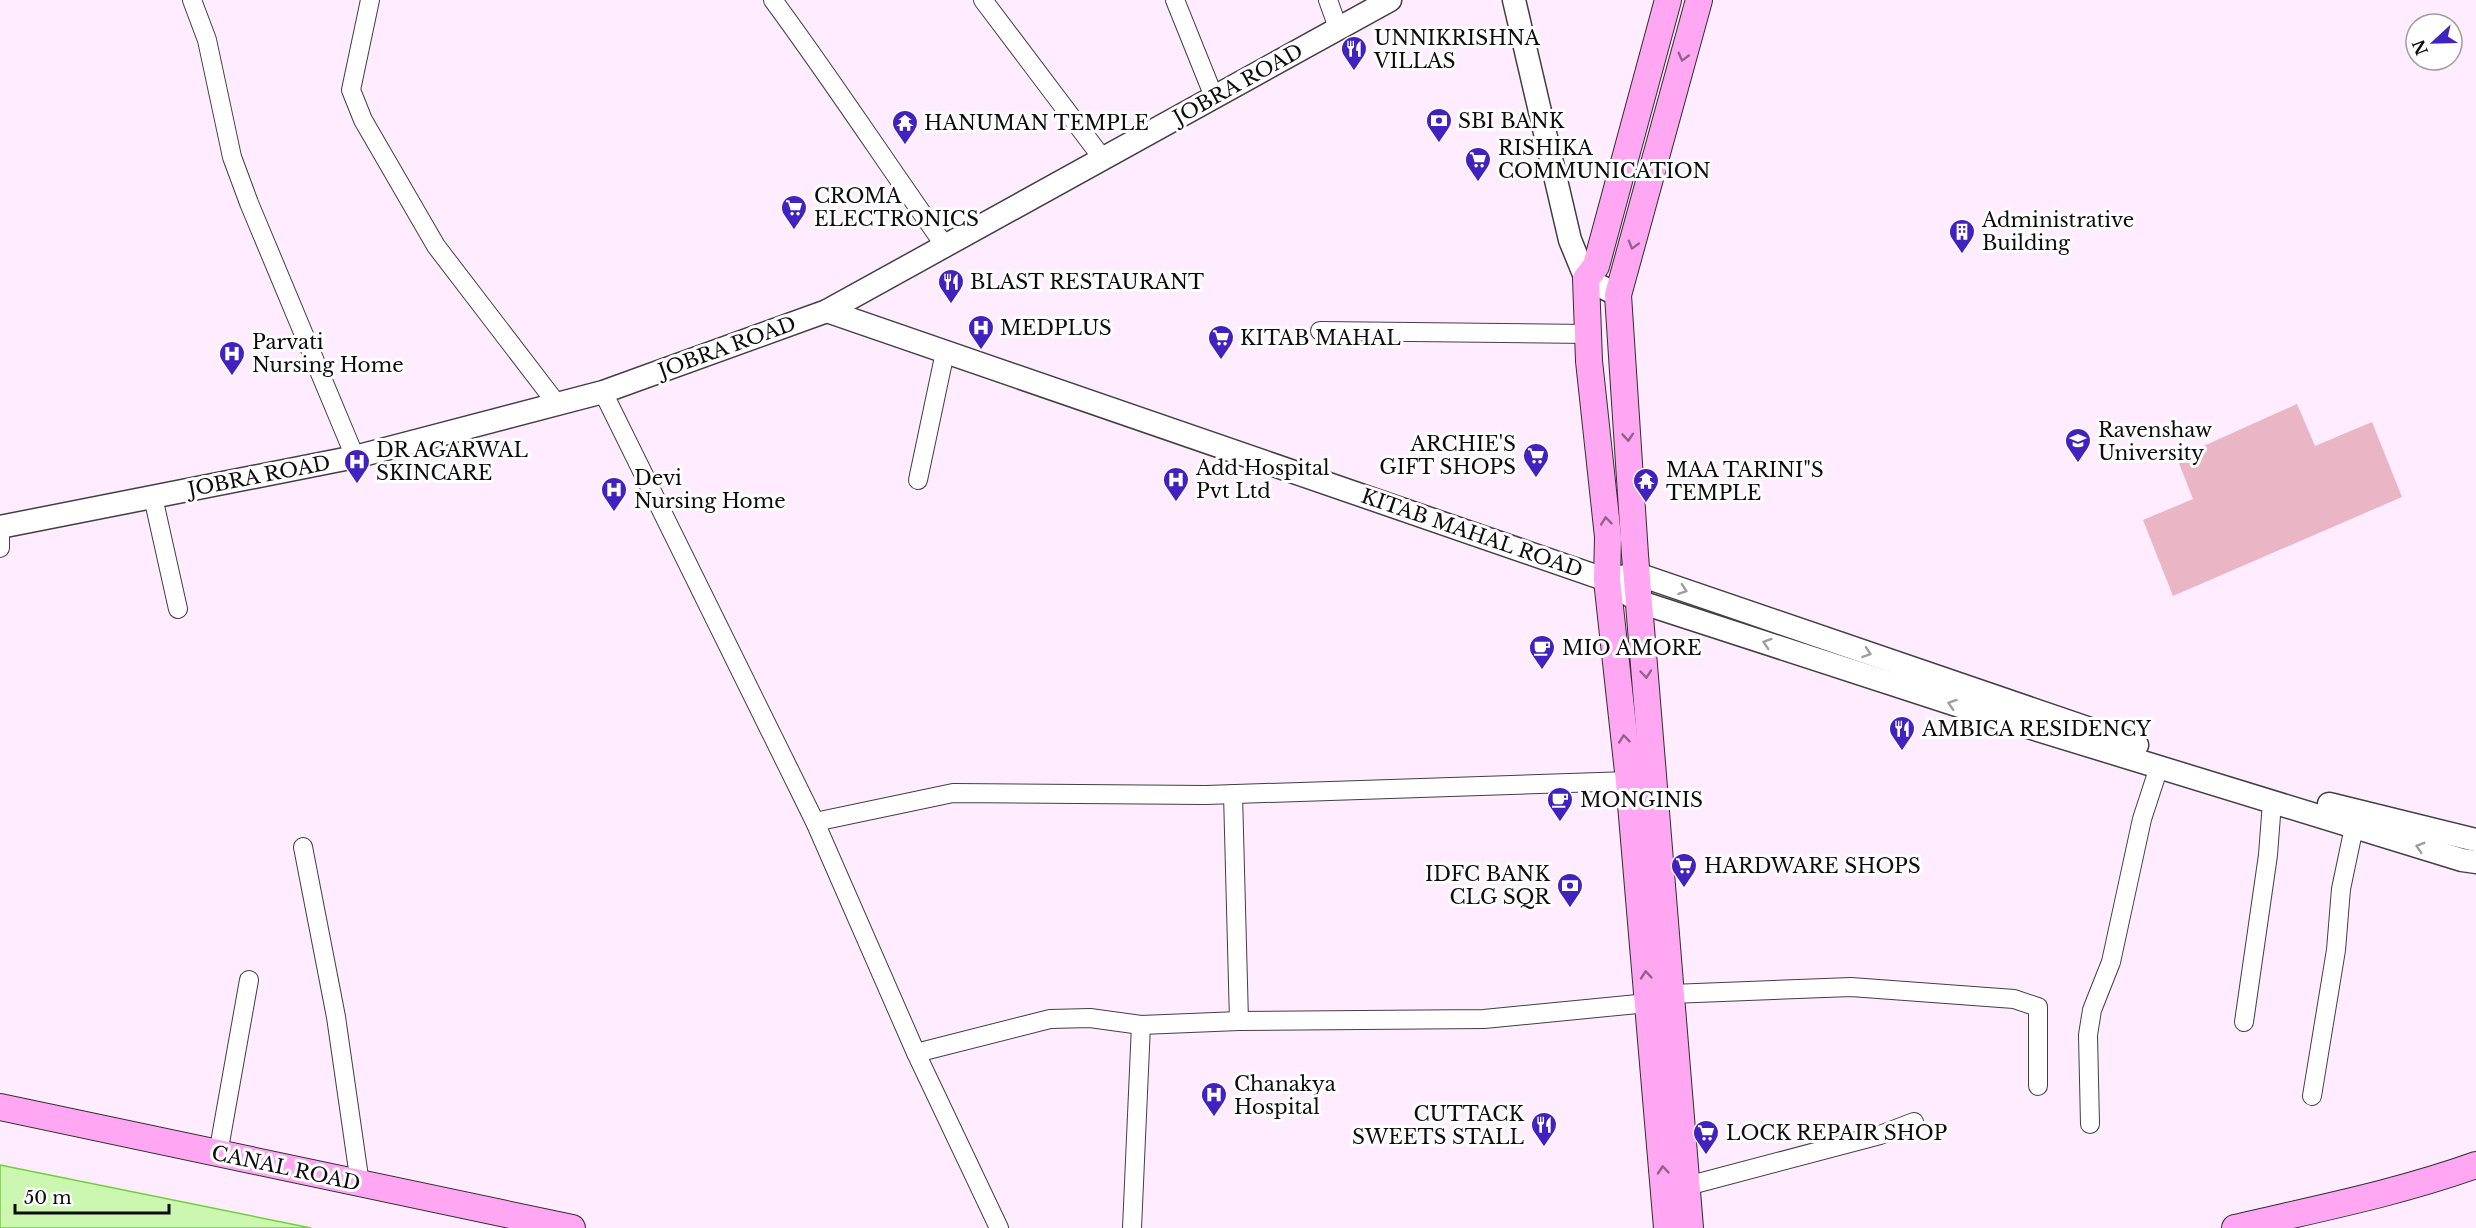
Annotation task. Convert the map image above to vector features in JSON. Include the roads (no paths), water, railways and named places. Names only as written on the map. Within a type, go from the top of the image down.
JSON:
[{"type":"main road","points":[[1668,0],[1596,266],[1586,279],[1588,334],[1608,537],[1607,580],[1629,781],[1687,1186],[1690,1228]]},
{"type":"main road","points":[[1667,1228],[1660,999],[1640,602],[1618,295],[1698,0]]},
{"type":"main road","name":"CANAL ROAD","points":[[0,1107],[572,1228]]},
{"type":"main road","points":[[2235,1228],[2364,1198],[2446,1176],[2476,1165]]},
{"type":"street","points":[[192,0],[207,40],[232,157],[355,457]]},
{"type":"street","points":[[370,0],[351,90],[363,120],[436,246],[557,404]]},
{"type":"street","points":[[773,0],[813,54],[945,246]]},
{"type":"street","points":[[983,0],[1103,159]]},
{"type":"street","points":[[1175,0],[1214,97]]},
{"type":"street","points":[[1328,0],[1338,28]]},
{"type":"street","name":"JOBRA ROAD","points":[[0,527],[355,457],[603,392],[827,311],[1390,0]]},
{"type":"street","points":[[1514,0],[1570,240],[1586,279],[1618,295]]},
{"type":"street","name":"KITAB MAHAL ROAD","points":[[827,311],[1607,580],[1640,602],[1963,707],[2462,860],[2476,862]]},
{"type":"street","points":[[1320,331],[1588,334]]},
{"type":"street","points":[[918,480],[945,352]]},
{"type":"street","points":[[603,392],[815,822],[916,1053],[999,1228]]},
{"type":"street","points":[[153,497],[178,609]]},
{"type":"street","points":[[0,527],[0,548]]},
{"type":"street","points":[[1607,580],[1637,574],[2152,750],[2320,802],[2476,840]]},
{"type":"street","points":[[2090,1124],[2088,1035],[2092,1010],[2111,962],[2142,819],[2159,767]]},
{"type":"street","points":[[815,822],[953,793],[1233,794],[1629,781]]},
{"type":"street","points":[[1233,794],[1239,1020]]},
{"type":"street","points":[[2244,1022],[2268,855],[2272,802]]},
{"type":"street","points":[[2312,1096],[2336,950],[2341,890],[2355,827]]},
{"type":"street","points":[[303,847],[336,1017],[360,1184]]},
{"type":"street","points":[[218,1154],[249,980]]},
{"type":"street","points":[[916,1053],[1050,1019],[1090,1018],[1141,1025],[1239,1020],[1484,1019],[1660,999],[1851,987],[2014,999],[2038,1007],[2038,1086]]},
{"type":"street","points":[[1132,1228],[1141,1025]]},
{"type":"street","points":[[1687,1186],[1880,1136],[1914,1122]]},
{"type":"place","name":"UNNIKRISHNA VILLAS","points":[[1354,72]]},
{"type":"place","name":"SBI BANK","points":[[1439,144]]},
{"type":"place","name":"HANUMAN TEMPLE","points":[[905,146]]},
{"type":"place","name":"RISHIKA COMMUNICATION","points":[[1478,183]]},
{"type":"place","name":"CROMA ELECTRONICS","points":[[794,231]]},
{"type":"place","name":"Administrative Building","points":[[1962,255]]},
{"type":"place","name":"BLAST RESTAURANT","points":[[951,305]]},
{"type":"place","name":"MEDPLUS","points":[[981,351]]},
{"type":"place","name":"KITAB MAHAL","points":[[1221,361]]},
{"type":"place","name":"Parvati Nursing Home","points":[[232,377]]},
{"type":"place","name":"Ravenshaw University","points":[[2078,464]]},
{"type":"place","name":"ARCHIE'S GIFT SHOPS","points":[[1536,479]]},
{"type":"place","name":"DR AGARWAL SKINCARE","points":[[357,485]]},
{"type":"place","name":"Add Hospital Pvt Ltd","points":[[1176,503]]},
{"type":"place","name":"MAA TARINI\"S TEMPLE","points":[[1646,504]]},
{"type":"place","name":"Devi Nursing Home","points":[[614,513]]},
{"type":"place","name":"MIO AMORE","points":[[1542,671]]},
{"type":"place","name":"AMBICA RESIDENCY","points":[[1902,752]]},
{"type":"place","name":"MONGINIS","points":[[1560,823]]},
{"type":"place","name":"HARDWARE SHOPS","points":[[1684,889]]},
{"type":"place","name":"IDFC BANK CLG SQR","points":[[1570,909]]},
{"type":"place","name":"Chanakya Hospital","points":[[1214,1118]]},
{"type":"place","name":"CUTTACK SWEETS STALL","points":[[1544,1148]]},
{"type":"place","name":"LOCK REPAIR SHOP","points":[[1706,1156]]}]
